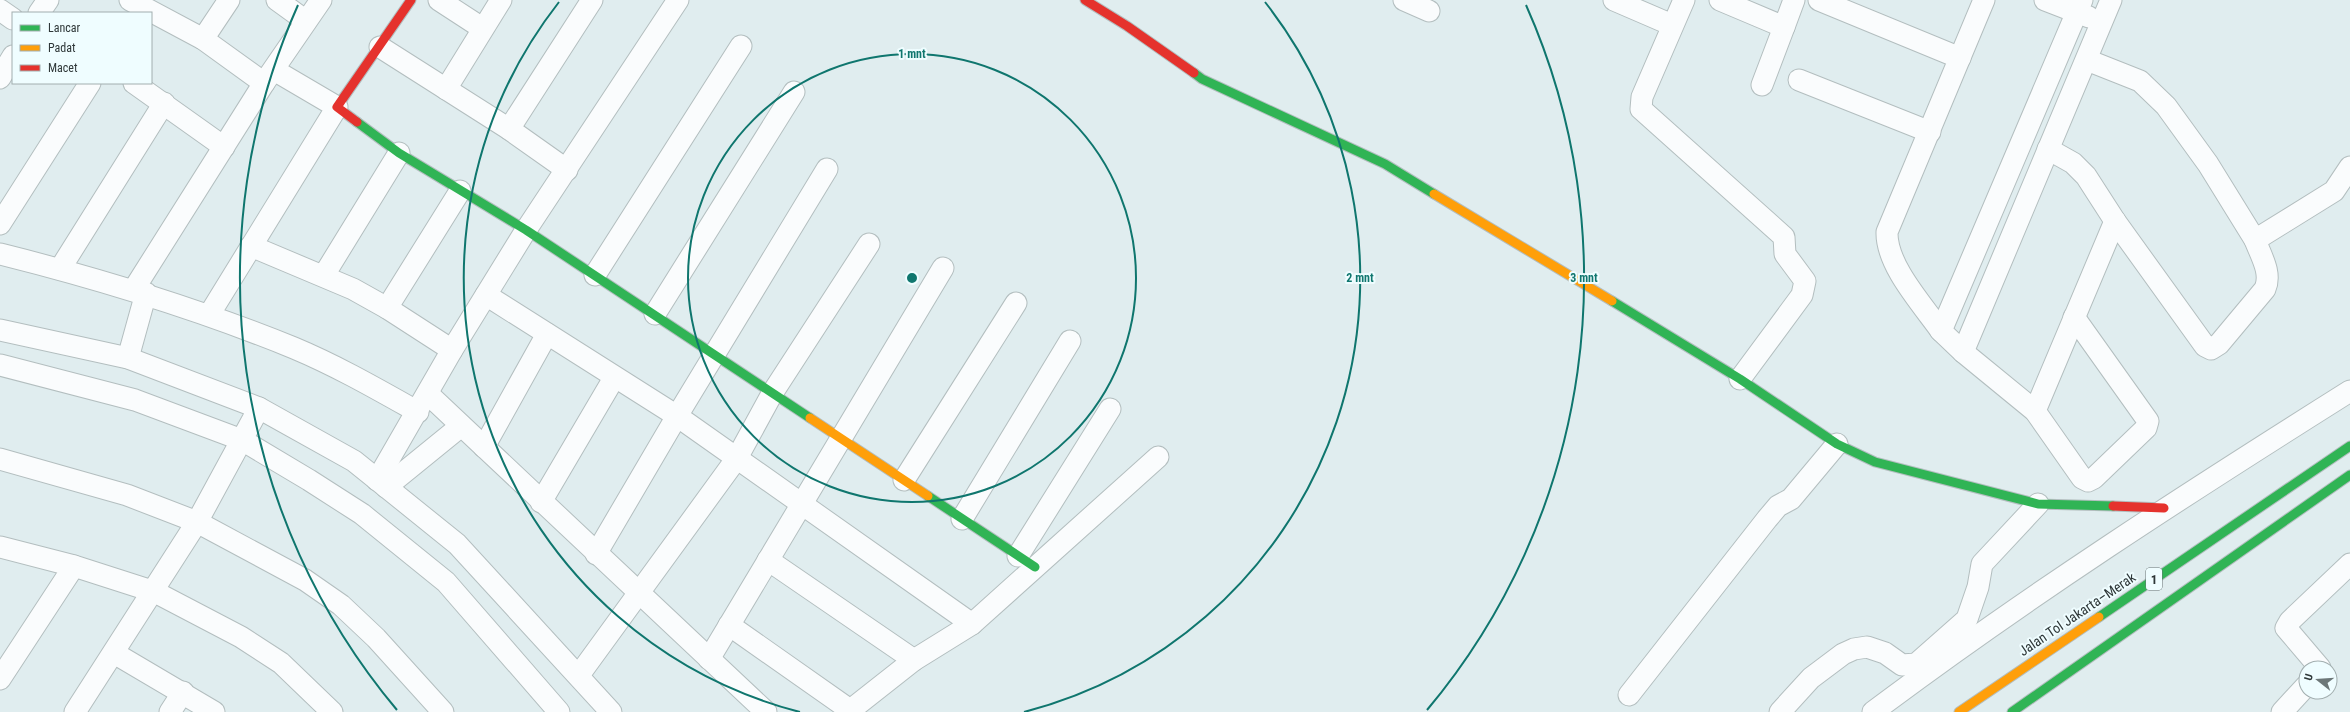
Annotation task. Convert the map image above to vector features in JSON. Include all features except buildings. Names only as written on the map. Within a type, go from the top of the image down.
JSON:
[{"type":"main road","points":[[410,0],[380,47],[337,107],[399,153],[526,230],[773,392],[1026,561]]},
{"type":"main road","points":[[1085,0],[1127,26],[1202,79],[1385,164],[1740,379],[1837,444],[1875,462],[2038,504],[2164,508]]},
{"type":"main road","name":"Jalan Tol Jakarta–Merak","points":[[1959,712],[2350,446]]},
{"type":"main road","name":"1","points":[[2012,712],[2350,475]]},
{"type":"street","points":[[40,12],[48,0]]},
{"type":"street","points":[[203,39],[229,0]]},
{"type":"street","points":[[277,0],[306,21]]},
{"type":"street","points":[[128,358],[140,291],[224,146],[269,76],[321,0]]},
{"type":"street","points":[[439,0],[482,28]]},
{"type":"street","points":[[446,89],[482,28],[501,0]]},
{"type":"street","points":[[508,129],[592,0]]},
{"type":"street","points":[[382,483],[452,350],[526,230],[678,0]]},
{"type":"street","points":[[1404,0],[1429,11]]},
{"type":"street","points":[[1614,0],[1672,25]]},
{"type":"street","points":[[1684,0],[1642,97],[1641,109],[1784,237],[1785,254],[1805,281],[1802,295],[1740,379]]},
{"type":"street","points":[[1720,0],[1784,27]]},
{"type":"street","points":[[1762,85],[1794,0]]},
{"type":"street","points":[[1819,0],[1960,58]]},
{"type":"street","points":[[1984,0],[1887,232],[1886,245],[1896,266],[1941,330],[1963,352],[2036,411],[2082,478],[2088,481],[2094,478],[2146,428],[2148,421],[2074,317]]},
{"type":"street","points":[[2045,0],[2079,6],[2101,22]]},
{"type":"street","points":[[1963,352],[2111,0]]},
{"type":"street","points":[[134,4],[150,12]]},
{"type":"street","points":[[1941,330],[2079,6]]},
{"type":"street","points":[[0,10],[12,18]]},
{"type":"street","points":[[152,13],[203,39],[269,76],[337,107],[209,315]]},
{"type":"street","points":[[595,275],[741,46]]},
{"type":"street","points":[[380,47],[508,129],[567,170]]},
{"type":"street","points":[[0,78],[12,58]]},
{"type":"street","points":[[2048,149],[2073,163],[2086,176],[2116,221],[2205,346],[2211,350],[2224,338],[2265,289],[2268,282],[2268,274],[2255,240],[2208,164],[2166,106],[2140,81],[2087,60]]},
{"type":"street","points":[[1799,80],[1930,132]]},
{"type":"street","points":[[0,224],[89,84]]},
{"type":"street","points":[[136,84],[224,146]]},
{"type":"street","points":[[655,314],[794,92]]},
{"type":"street","points":[[60,269],[164,103]]},
{"type":"street","points":[[324,275],[399,153]]},
{"type":"street","points":[[2255,240],[2334,191],[2350,168]]},
{"type":"street","points":[[596,554],[676,416],[827,169]]},
{"type":"street","points":[[388,308],[460,191]]},
{"type":"street","points":[[2036,411],[2074,317],[2116,221]]},
{"type":"street","points":[[579,675],[737,458],[773,392],[868,244]]},
{"type":"street","points":[[251,246],[324,275],[388,308],[452,350]]},
{"type":"street","points":[[0,254],[140,291],[209,315],[295,348],[338,368],[423,403],[461,426],[766,712]]},
{"type":"street","points":[[709,659],[943,268]]},
{"type":"street","points":[[486,295],[614,378],[676,416],[972,624]]},
{"type":"street","points":[[904,480],[1016,303]]},
{"type":"street","points":[[0,330],[128,358],[250,424],[440,577],[480,619],[559,712]]},
{"type":"street","points":[[484,448],[547,334]]},
{"type":"street","points":[[962,519],[1070,341]]},
{"type":"street","points":[[0,365],[135,400],[250,424],[334,449],[354,461],[457,544],[579,675],[611,712]]},
{"type":"street","points":[[541,502],[614,378]]},
{"type":"street","points":[[1873,712],[1915,680],[2164,508],[2350,391]]},
{"type":"street","points":[[1026,561],[1110,409]]},
{"type":"street","points":[[75,712],[154,592],[197,522],[250,424]]},
{"type":"street","points":[[382,483],[461,426]]},
{"type":"street","points":[[1629,695],[1767,519],[1778,506],[1791,499],[1837,444]]},
{"type":"street","points":[[729,625],[849,711],[914,660],[972,624],[1026,561],[1158,457]]},
{"type":"street","points":[[0,459],[127,495],[197,522],[305,580],[342,605],[376,638],[443,712]]},
{"type":"street","points":[[1780,712],[1811,678],[1843,654],[1854,649],[1867,647],[1885,653],[1902,665],[1916,664],[1967,619],[1978,587],[1982,564],[2038,504]]},
{"type":"street","points":[[0,547],[74,566],[154,592],[241,637],[281,663],[332,712]]},
{"type":"street","points":[[768,560],[914,660]]},
{"type":"street","points":[[2313,660],[2286,628],[2290,621],[2350,564]]},
{"type":"street","points":[[0,679],[74,566]]},
{"type":"street","points":[[114,653],[183,692],[214,712]]},
{"type":"street","points":[[170,712],[183,692]]},
{"type":"street","points":[[2282,712],[2298,695]]},
{"type":"traffic: fast","points":[[1194,73],[1202,79],[1385,164],[1434,194]]},
{"type":"traffic: fast","points":[[357,122],[399,153],[526,230],[810,418]]},
{"type":"traffic: fast","points":[[1612,301],[1740,379],[1837,444],[1875,462],[2038,504],[2113,506]]},
{"type":"traffic: fast","points":[[2099,617],[2350,446]]},
{"type":"traffic: fast","points":[[2012,712],[2350,475]]},
{"type":"traffic: fast","points":[[928,496],[1035,567]]},
{"type":"traffic: slow","points":[[1434,194],[1612,301]]},
{"type":"traffic: slow","points":[[810,418],[928,496]]},
{"type":"traffic: slow","points":[[1959,712],[2099,617]]},
{"type":"traffic: jam","points":[[357,122],[337,107],[411,0]]},
{"type":"traffic: jam","points":[[1085,0],[1127,26],[1194,73]]},
{"type":"traffic: jam","points":[[2113,506],[2164,508]]}]
